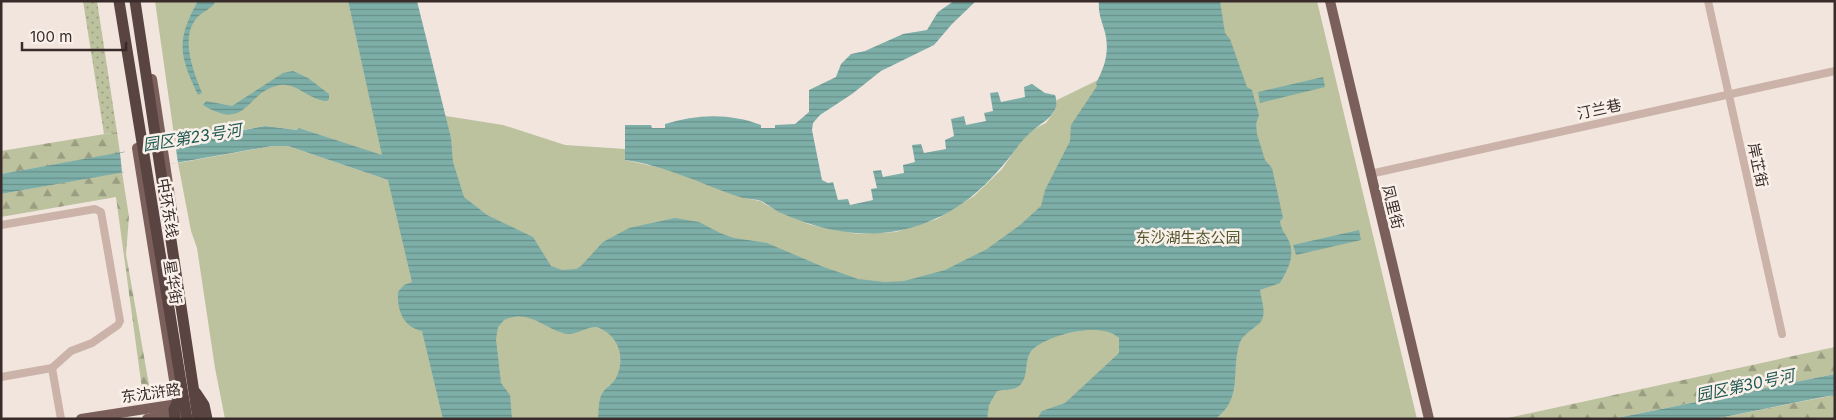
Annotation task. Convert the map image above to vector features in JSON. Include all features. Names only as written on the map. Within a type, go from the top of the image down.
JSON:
[{"type":"highway","name":"中环东线","points":[[119,1],[188,390],[198,419]]},
{"type":"highway","name":"中环东线","points":[[135,1],[188,390]]},
{"type":"highway","points":[[179,414],[174,409],[188,390],[204,405],[207,419]]},
{"type":"main road","name":"星华街","points":[[114,1],[179,414]]},
{"type":"main road","name":"星华街","points":[[140,1],[203,419]]},
{"type":"main road","name":"凤里街","points":[[1330,1],[1429,419]]},
{"type":"main road","name":"东沈浒路","points":[[147,419],[179,414],[200,403]]},
{"type":"main road","name":"东沈浒路","points":[[81,419],[179,414]]},
{"type":"street","name":"岸芷街","points":[[1708,1],[1782,334]]},
{"type":"street","name":"汀兰巷","points":[[1370,174],[1835,71]]},
{"type":"street","points":[[1,226],[95,209],[101,212],[120,321],[118,325],[92,343],[71,351],[52,368],[1,377]]},
{"type":"street","points":[[52,368],[61,419]]},
{"type":"green space","points":[[83,1],[97,1],[117,132],[104,134]]},
{"type":"green space","points":[[155,1],[348,1],[383,156],[299,128],[298,130],[265,126],[175,142]]},
{"type":"green space","name":"东沙湖生态公园","points":[[1144,1],[1317,1],[1417,419],[225,419],[215,368],[197,248],[191,231],[178,163],[272,146],[288,146],[388,180],[446,116],[503,125],[565,145],[625,149],[625,160],[666,169],[744,198],[760,201],[779,212],[811,225],[858,234],[896,232],[937,219],[974,196],[1002,169],[1022,140],[1032,130],[1046,123],[1054,112],[1057,100],[1098,80],[1107,58]]},
{"type":"green space","points":[[117,132],[120,153],[1,174],[1,151]]},
{"type":"green space","points":[[122,172],[129,217],[126,254],[149,385],[142,389],[116,197],[1,217],[1,194]]},
{"type":"green space","points":[[1835,347],[1835,374],[1612,419],[1503,419]]},
{"type":"green space","points":[[1835,395],[1835,418],[1831,419],[1714,419]]},
{"type":"water","points":[[198,1],[216,1],[196,19],[191,27],[189,36],[192,66],[202,93],[198,95],[184,58],[183,37]]},
{"type":"water","points":[[348,1],[417,1],[451,138],[453,162],[464,197],[487,215],[533,237],[551,266],[562,270],[576,269],[603,242],[629,228],[675,218],[699,222],[734,238],[767,243],[821,266],[858,279],[885,282],[904,281],[945,270],[987,249],[1020,225],[1041,206],[1045,190],[1070,141],[1071,125],[1097,86],[1096,83],[1105,63],[1107,43],[1099,12],[1099,1],[1220,1],[1225,33],[1230,39],[1247,87],[1252,90],[1259,115],[1256,124],[1257,134],[1265,160],[1272,168],[1283,218],[1280,224],[1290,245],[1290,262],[1280,283],[1260,290],[1263,307],[1262,320],[1241,340],[1237,355],[1233,394],[1224,411],[1215,419],[1037,419],[1042,411],[1065,403],[1119,353],[1119,338],[1111,333],[1100,330],[1088,330],[1050,339],[1032,350],[1029,354],[1026,373],[1022,382],[1014,389],[997,391],[989,405],[987,419],[598,419],[601,395],[615,380],[619,370],[620,355],[611,336],[597,327],[567,334],[535,320],[513,317],[504,320],[498,327],[496,339],[501,383],[510,395],[512,419],[443,419],[422,331],[410,326],[402,317],[400,311],[398,292],[404,285],[412,282],[388,180],[288,146],[272,146],[1,194],[1,174],[265,126],[297,130],[299,128],[382,155]]},
{"type":"water","points":[[954,1],[976,1],[934,45],[881,71],[852,94],[820,115],[813,123],[812,130],[822,180],[828,183],[833,182],[838,200],[848,199],[850,205],[873,200],[871,189],[877,188],[873,171],[881,170],[883,177],[904,173],[903,165],[915,162],[912,145],[921,144],[924,153],[946,149],[945,140],[954,136],[951,119],[964,116],[966,125],[986,121],[984,113],[993,111],[990,93],[998,92],[1001,102],[1025,97],[1024,87],[1032,84],[1045,93],[1055,95],[1056,107],[1050,117],[1025,138],[996,174],[962,204],[935,219],[920,225],[885,233],[867,234],[832,230],[815,226],[778,212],[764,202],[743,198],[656,167],[625,160],[625,125],[651,125],[652,128],[665,128],[665,124],[689,118],[713,116],[749,121],[761,125],[761,128],[775,128],[775,125],[795,124],[809,112],[809,90],[836,77],[841,64],[851,54],[865,51],[903,34],[927,30],[938,12]]},
{"type":"water","points":[[293,71],[308,78],[329,94],[329,99],[327,101],[321,100],[292,86],[280,85],[260,95],[238,113],[230,115],[203,105],[206,101],[232,106],[283,73]]},
{"type":"water","points":[[1323,77],[1325,87],[1260,103],[1258,92]]},
{"type":"water","points":[[1359,230],[1361,240],[1296,255],[1293,245]]},
{"type":"water","points":[[1835,374],[1835,395],[1714,419],[1612,419]]},
{"type":"pier","points":[[162,142],[166,144],[175,142],[178,163],[169,164],[169,167],[129,174],[128,172],[122,172],[120,153],[125,152],[125,150]]},
{"type":"water label","name":"园区第23号河","points":[[192,137]]},
{"type":"water label","name":"园区第30号河","points":[[1745,385]]}]
